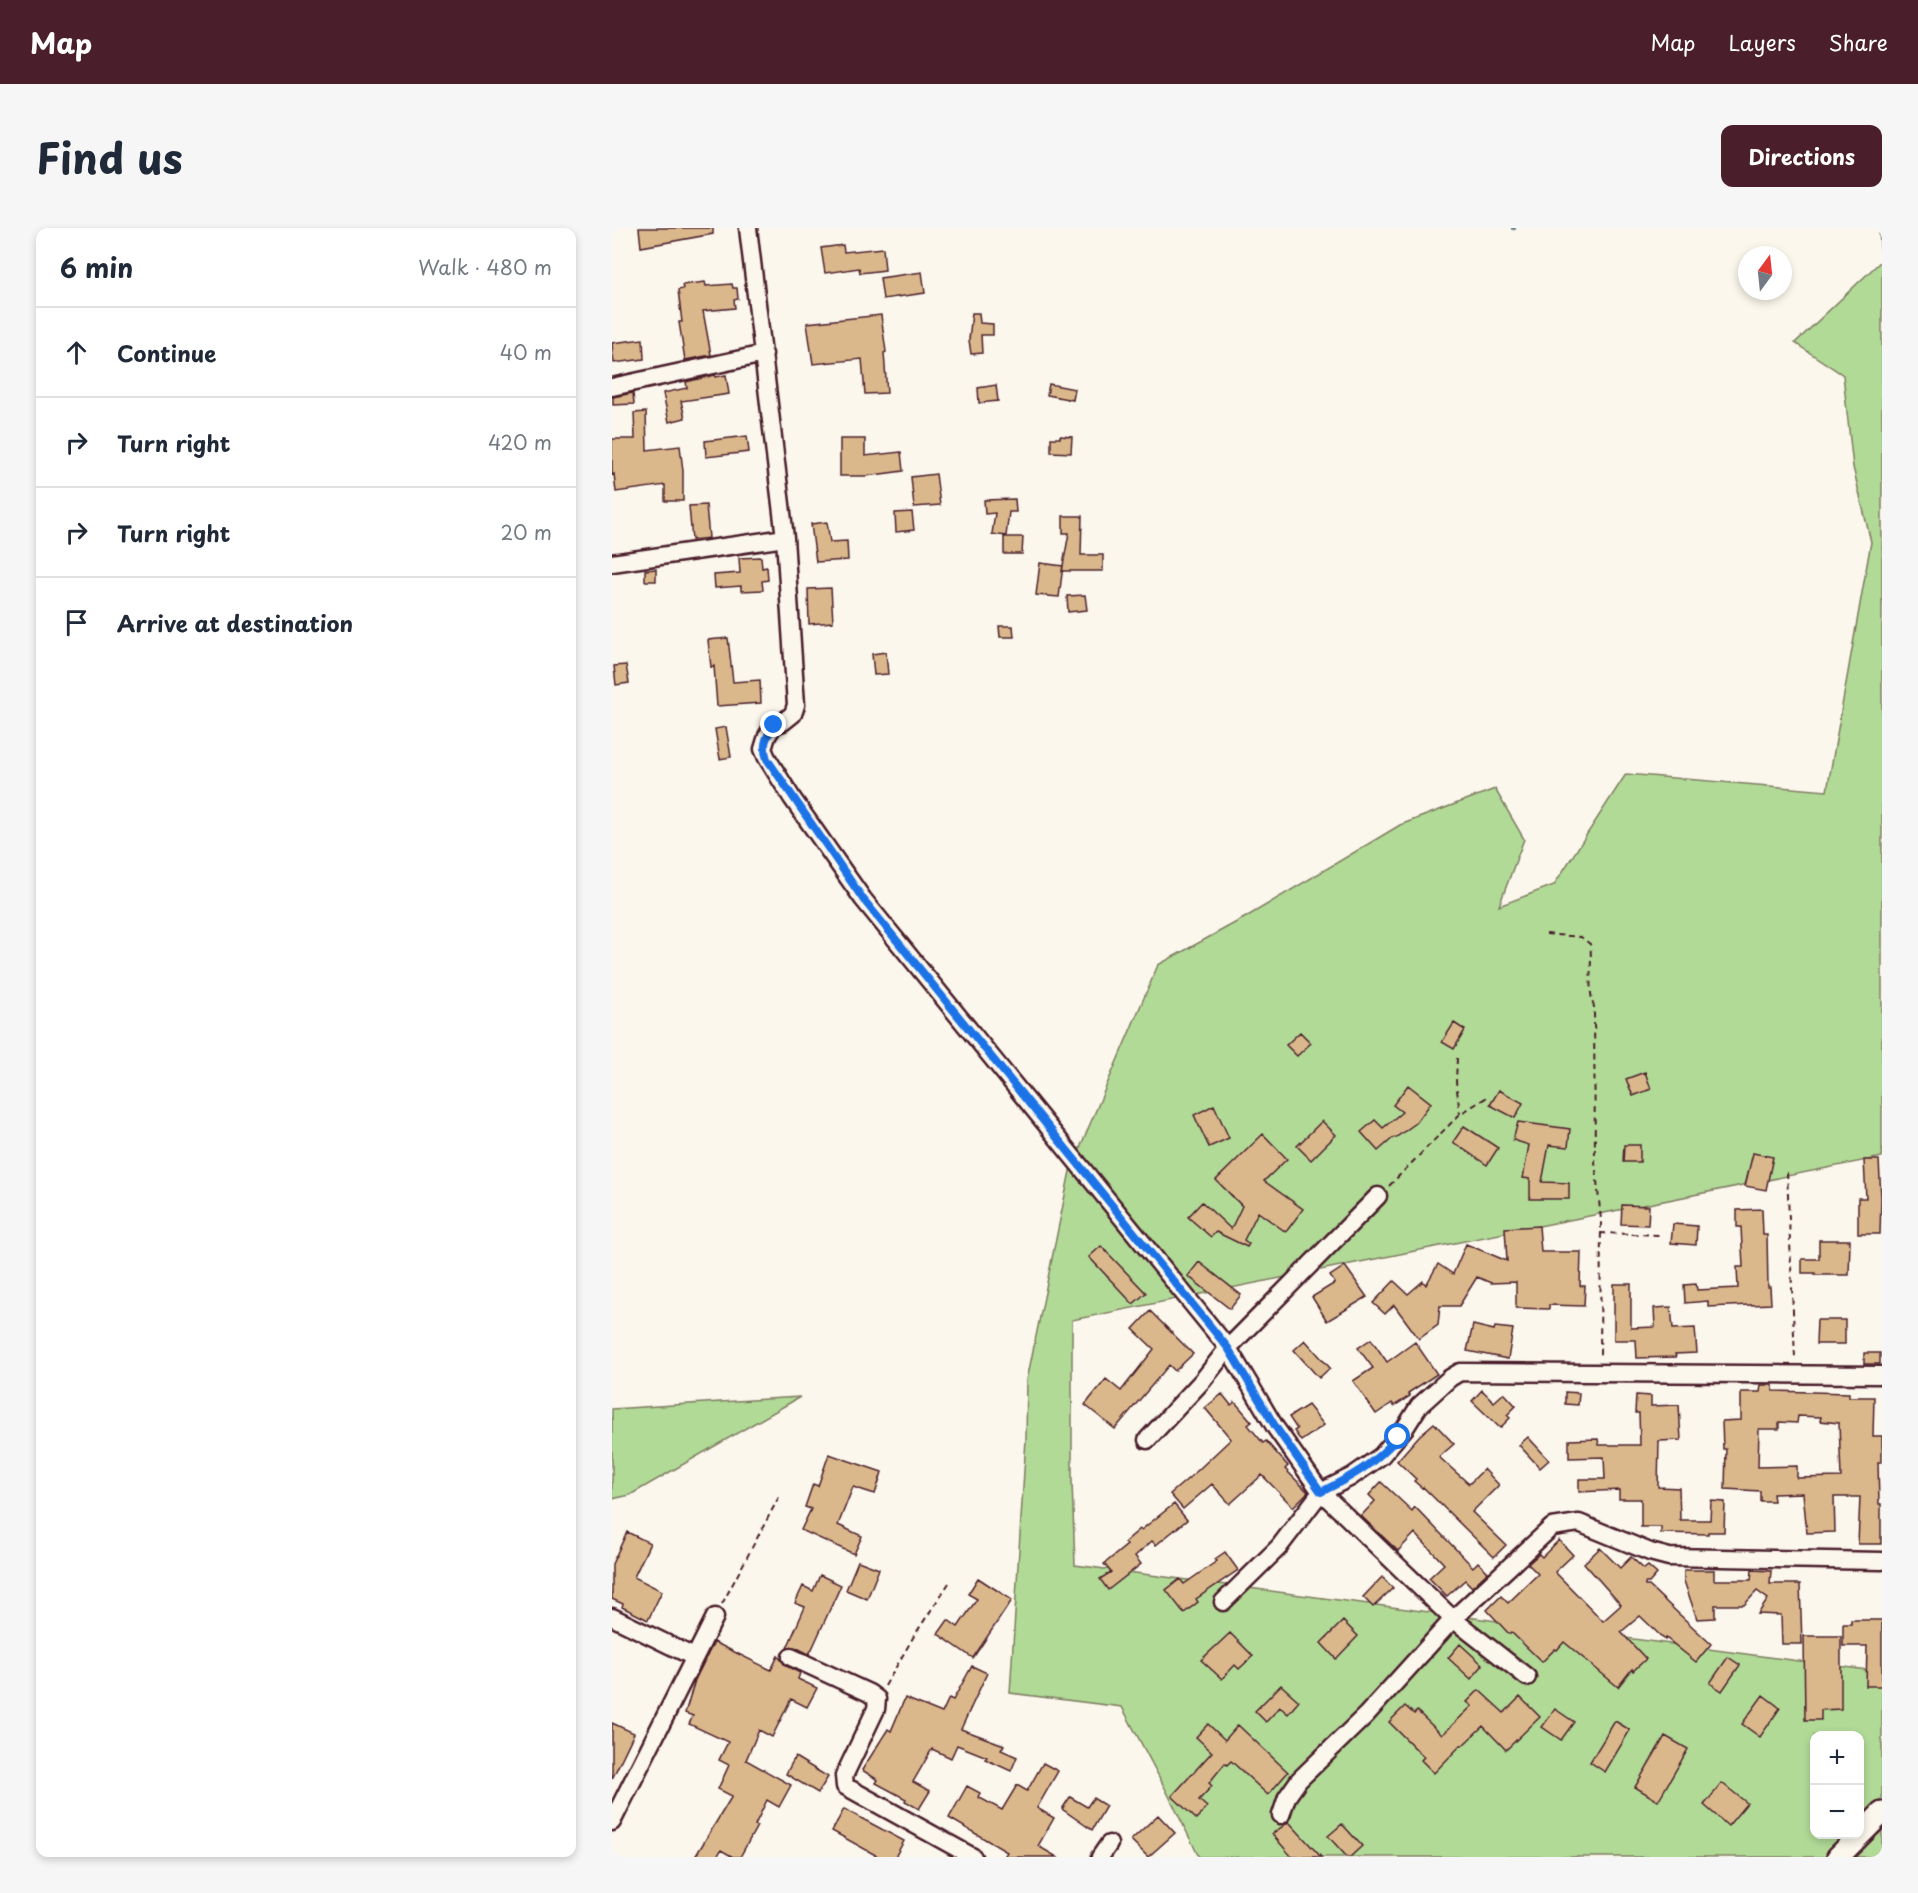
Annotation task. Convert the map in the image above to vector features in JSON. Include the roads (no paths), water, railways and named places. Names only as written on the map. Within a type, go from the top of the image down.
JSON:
[{"type":"street","points":[[747,228],[785,538],[796,705],[793,714],[783,722],[774,725],[766,736],[763,749],[767,759],[863,899],[1228,1348],[1275,1426],[1321,1492],[1453,1619],[1527,1677]]},
{"type":"street","points":[[612,387],[764,354]]},
{"type":"street","points":[[612,563],[785,538]]},
{"type":"street","points":[[1148,1440],[1203,1380],[1228,1348],[1378,1196]]},
{"type":"street","points":[[1223,1602],[1280,1546],[1321,1492],[1351,1477],[1381,1456],[1405,1428],[1419,1406],[1460,1372],[1882,1375]]},
{"type":"street","points":[[1281,1815],[1287,1797],[1299,1780],[1366,1715],[1453,1619],[1552,1527],[1566,1523],[1585,1525],[1650,1552],[1670,1557],[1882,1561]]},
{"type":"street","points":[[612,1617],[694,1657]]},
{"type":"street","points":[[612,1819],[715,1617]]},
{"type":"street","points":[[791,1657],[869,1693],[877,1699],[876,1709],[844,1776],[845,1786],[973,1857]]},
{"type":"street","points":[[1838,1857],[1882,1813]]}]
